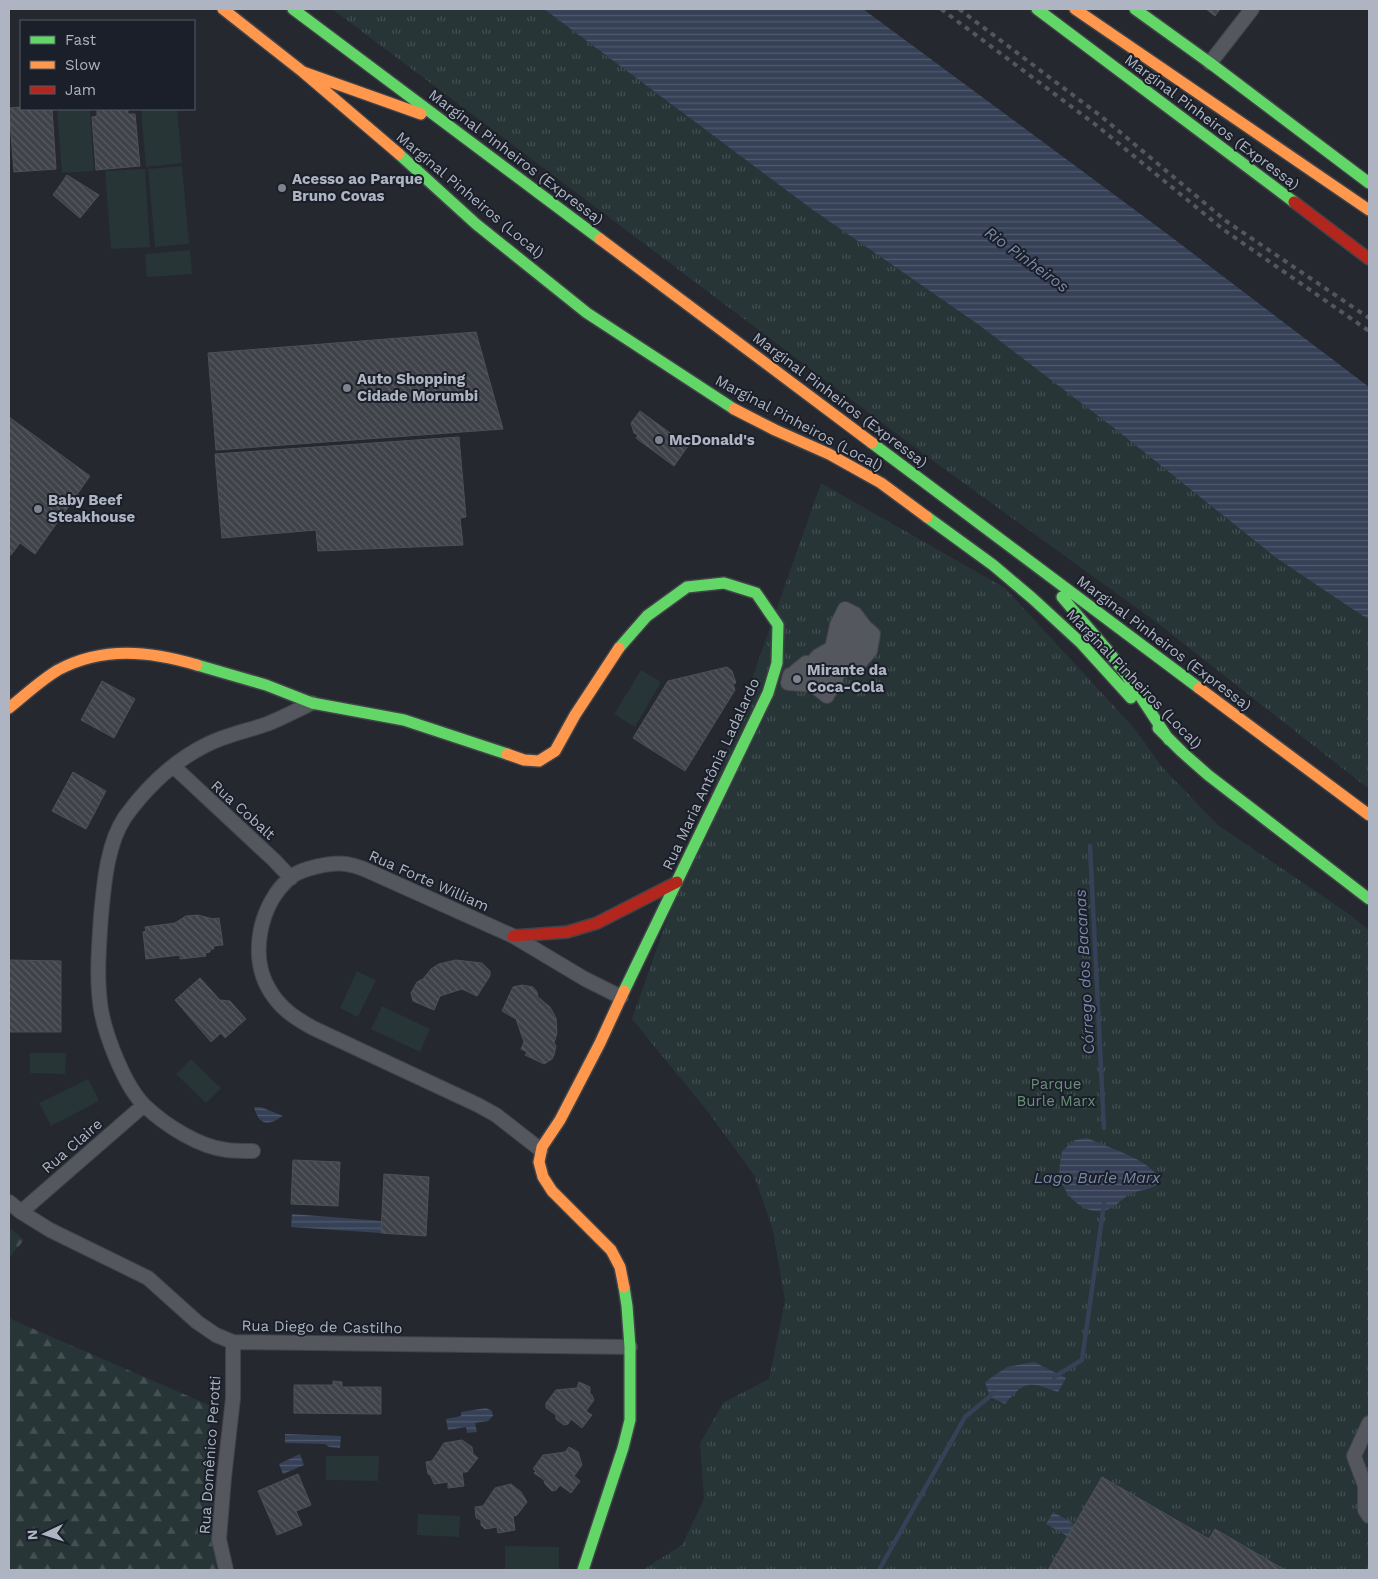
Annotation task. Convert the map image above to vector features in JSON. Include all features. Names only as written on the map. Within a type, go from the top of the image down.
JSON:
[{"type":"main road","name":"Marginal Pinheiros (Local)","points":[[223,9],[303,72],[476,224],[592,316],[736,410],[828,454],[881,483],[993,565],[1081,643],[1169,740],[1263,819],[1369,899]]},
{"type":"main road","name":"Marginal Pinheiros (Expressa)","points":[[293,9],[1369,815]]},
{"type":"main road","name":"Marginal Pinheiros (Expressa)","points":[[1037,9],[1369,259]]},
{"type":"main road","points":[[1075,9],[1369,210]]},
{"type":"main road","points":[[1135,9],[1369,183]]},
{"type":"main road","points":[[303,72],[445,123]]},
{"type":"main road","points":[[1032,563],[1109,652],[1169,740]]},
{"type":"main road","name":"Rua Maria Antônia Ladalardo","points":[[9,708],[57,671],[85,658],[123,653],[168,657],[257,682],[312,703],[404,720],[524,760],[539,761],[555,751],[617,650],[646,616],[687,587],[724,583],[756,594],[778,625],[777,664],[768,693],[600,1043],[565,1112],[541,1150]]},
{"type":"main road","points":[[513,936],[567,932],[597,923],[677,882]]},
{"type":"main road","points":[[541,1150],[539,1162],[543,1177],[552,1191],[611,1250],[620,1267],[627,1306],[631,1370],[630,1420],[623,1448],[583,1570]]},
{"type":"street","points":[[1210,63],[1252,9]]},
{"type":"street","points":[[826,696],[813,685],[788,683],[790,675],[819,680],[830,691],[832,688],[815,676],[795,672],[806,663],[836,680],[836,672],[824,662],[812,663],[818,656],[832,648],[837,626],[845,609],[856,614],[865,627],[873,634],[870,651],[852,659],[849,660],[838,660],[834,657],[837,649],[849,637],[850,629],[856,629],[861,638],[854,660],[836,666],[826,656],[839,644],[844,632],[845,619],[854,621],[868,639],[852,659]]},
{"type":"street","points":[[254,1151],[226,1150],[186,1136],[144,1105],[124,1073],[110,1042],[101,1010],[99,949],[103,893],[107,864],[114,840],[124,819],[142,796],[173,766],[207,744],[268,724],[312,703]]},
{"type":"street","name":"Rua Cobalt","points":[[173,766],[291,878]]},
{"type":"street","name":"Rua Forte William","points":[[541,1150],[496,1115],[313,1028],[290,1014],[280,1005],[269,990],[262,975],[259,936],[268,907],[278,890],[291,878],[308,870],[330,864],[356,866],[513,936],[585,979],[621,997]]},
{"type":"street","name":"Rua Claire","points":[[21,1212],[144,1105]]},
{"type":"street","name":"Rua Diego de Castilho","points":[[9,1202],[21,1212],[64,1238],[148,1278],[196,1322],[216,1335],[233,1342],[630,1347]]},
{"type":"street","name":"Rua Domênico Perotti","points":[[226,1570],[220,1539],[224,1478],[233,1398],[233,1342]]},
{"type":"street","points":[[1369,1423],[1354,1456],[1367,1488],[1365,1510],[1369,1516]]},
{"type":"green space","points":[[332,9],[544,9],[813,210],[979,325],[1114,428],[1275,557],[1339,598],[1369,621],[1369,789],[1156,622],[929,458]]},
{"type":"green space","points":[[57,110],[90,110],[94,171],[62,173]]},
{"type":"green space","points":[[141,110],[177,110],[182,163],[146,167]]},
{"type":"green space","points":[[182,166],[189,244],[155,247],[148,169]]},
{"type":"green space","points":[[145,169],[150,247],[111,249],[105,171]]},
{"type":"green space","points":[[190,250],[192,274],[147,277],[145,254]]},
{"type":"green space","name":"Parque Burle Marx","points":[[821,483],[1005,588],[1135,729],[1162,767],[1218,825],[1349,914],[1369,930],[1369,1570],[642,1570],[682,1545],[704,1499],[700,1443],[724,1402],[769,1379],[785,1301],[773,1231],[754,1175],[708,1112],[632,1019]]},
{"type":"green space","points":[[641,670],[661,682],[635,727],[614,714]]},
{"type":"green space","points":[[357,971],[376,980],[358,1017],[340,1008]]},
{"type":"green space","points":[[382,1006],[430,1029],[420,1052],[371,1029]]},
{"type":"green space","points":[[30,1053],[66,1053],[65,1074],[30,1073]]},
{"type":"green space","points":[[191,1059],[221,1088],[206,1103],[176,1074]]},
{"type":"green space","points":[[88,1079],[99,1101],[51,1126],[39,1103]]},
{"type":"green space","points":[[9,1227],[24,1240],[9,1258]]},
{"type":"green space","points":[[9,1315],[13,1320],[209,1405],[217,1570],[9,1570]]},
{"type":"green space","points":[[326,1456],[379,1456],[378,1481],[326,1480]]},
{"type":"green space","points":[[418,1514],[460,1516],[459,1537],[417,1535]]},
{"type":"green space","points":[[505,1546],[559,1547],[559,1570],[505,1570]]},
{"type":"water","name":"Rio Pinheiros","points":[[544,9],[863,9],[1166,233],[1369,387],[1369,620],[1275,557],[1114,428],[979,325],[813,210]]},
{"type":"water","points":[[254,1107],[261,1107],[283,1116],[269,1123],[261,1121]]},
{"type":"water","name":"Lago Burle Marx","points":[[1087,1138],[1144,1163],[1158,1176],[1156,1185],[1131,1193],[1109,1209],[1101,1211],[1093,1211],[1078,1204],[1067,1193],[1063,1185],[1059,1175],[1060,1164],[1062,1151],[1075,1140]]},
{"type":"water","points":[[292,1214],[382,1221],[381,1233],[291,1227]]},
{"type":"water","points":[[1034,1362],[1066,1378],[1058,1392],[1041,1386],[1029,1385],[1018,1390],[1005,1404],[990,1397],[985,1382],[1007,1367]]},
{"type":"water","points":[[486,1408],[492,1411],[493,1416],[488,1421],[475,1423],[477,1432],[467,1433],[466,1427],[448,1430],[446,1419],[461,1416],[461,1412]]},
{"type":"water","points":[[285,1434],[341,1436],[340,1448],[329,1447],[325,1444],[285,1443]]},
{"type":"water","points":[[300,1454],[304,1465],[283,1474],[279,1464]]},
{"type":"water","points":[[1053,1512],[1087,1531],[1079,1543],[1046,1524]]},
{"type":"building","points":[[1206,9],[1220,9],[1215,16]]},
{"type":"building","points":[[9,108],[52,110],[56,169],[14,172]]},
{"type":"building","points":[[97,110],[128,110],[128,114],[135,114],[140,166],[96,170],[92,117],[97,116]]},
{"type":"building","points":[[67,175],[99,195],[80,218],[53,195]]},
{"type":"building","points":[[476,332],[503,429],[216,450],[208,353]]},
{"type":"building","points":[[640,411],[688,446],[674,466],[636,438],[638,435],[634,433],[631,423]]},
{"type":"building","name":"Baby Beef Steakhouse","points":[[9,417],[90,476],[35,554],[20,543],[11,555],[9,554]]},
{"type":"building","points":[[459,437],[466,517],[460,518],[463,545],[318,551],[316,530],[222,538],[215,454]]},
{"type":"building","points":[[727,667],[732,671],[736,683],[733,684],[735,690],[685,771],[633,738],[668,681]]},
{"type":"building","points":[[102,681],[135,699],[114,738],[81,720]]},
{"type":"building","points":[[73,772],[106,791],[86,829],[52,811]]},
{"type":"building","points":[[198,915],[213,919],[219,918],[223,945],[213,946],[214,949],[210,949],[210,952],[205,953],[206,956],[180,959],[180,955],[146,959],[143,932],[146,931],[145,927],[175,923],[186,916]]},
{"type":"building","points":[[9,960],[61,961],[61,1032],[9,1032]]},
{"type":"building","points":[[456,960],[482,963],[490,971],[490,976],[477,996],[462,989],[440,996],[434,1010],[413,1001],[411,993],[417,982],[439,964]]},
{"type":"building","points":[[200,978],[220,1000],[230,1001],[246,1019],[225,1038],[221,1033],[211,1042],[175,1000]]},
{"type":"building","points":[[522,985],[533,987],[538,997],[550,1007],[556,1018],[557,1033],[554,1043],[556,1046],[554,1055],[552,1059],[544,1064],[525,1055],[527,1052],[521,1049],[524,1042],[516,1019],[502,1011],[513,987]]},
{"type":"building","points":[[293,1160],[340,1162],[338,1206],[291,1204]]},
{"type":"building","points":[[384,1174],[429,1177],[426,1236],[381,1233]]},
{"type":"building","points":[[333,1381],[342,1382],[342,1387],[381,1387],[381,1414],[294,1413],[294,1385],[333,1385]]},
{"type":"building","points":[[579,1382],[590,1387],[590,1394],[594,1400],[586,1411],[592,1415],[582,1428],[571,1419],[568,1424],[564,1425],[556,1419],[556,1415],[546,1408],[546,1403],[556,1390],[577,1388]]},
{"type":"building","points":[[462,1440],[472,1447],[473,1454],[478,1458],[467,1472],[462,1472],[464,1486],[448,1488],[448,1482],[434,1484],[431,1476],[428,1474],[426,1462],[432,1461],[444,1443]]},
{"type":"building","points":[[569,1447],[578,1452],[582,1465],[574,1476],[580,1481],[571,1493],[560,1485],[556,1490],[552,1491],[545,1484],[544,1480],[534,1473],[536,1471],[533,1469],[543,1455],[565,1452]]},
{"type":"building","points":[[298,1474],[311,1505],[296,1511],[302,1525],[277,1535],[258,1491]]},
{"type":"building","points":[[1102,1477],[1209,1539],[1215,1529],[1285,1570],[1048,1570]]},
{"type":"building","points":[[511,1484],[521,1492],[527,1502],[517,1515],[513,1516],[515,1530],[498,1533],[497,1527],[485,1529],[481,1525],[481,1520],[476,1518],[475,1507],[483,1506],[495,1488]]},
{"type":"waterway","name":"Córrego dos Bacanas","points":[[1090,846],[1104,1128]]},
{"type":"waterway","name":"Córrego dos Bacanas","points":[[1054,1377],[1082,1360],[1104,1204]]},
{"type":"waterway","name":"Córrego dos Bacanas","points":[[879,1570],[965,1417],[994,1393]]},
{"type":"railway","points":[[941,9],[1096,125],[1224,230],[1369,331]]},
{"type":"railway","points":[[959,9],[1102,117],[1226,221],[1369,318]]},
{"type":"traffic: fast","points":[[293,9],[600,239]]},
{"type":"traffic: fast","points":[[1037,9],[1294,202]]},
{"type":"traffic: fast","points":[[1135,9],[1369,183]]},
{"type":"traffic: fast","points":[[399,154],[476,224],[587,313],[734,409]]},
{"type":"traffic: fast","points":[[872,443],[1199,688]]},
{"type":"traffic: fast","points":[[927,517],[993,565],[1032,598],[1081,643],[1131,698]]},
{"type":"traffic: fast","points":[[619,648],[647,616],[687,587],[724,583],[756,593],[778,625],[777,663],[768,693],[624,991]]},
{"type":"traffic: fast","points":[[1062,597],[1127,676],[1169,740]]},
{"type":"traffic: fast","points":[[197,665],[266,685],[312,703],[404,720],[507,754]]},
{"type":"traffic: fast","points":[[1158,728],[1208,775],[1369,899]]},
{"type":"traffic: fast","points":[[583,1570],[623,1448],[630,1420],[630,1347],[624,1287]]},
{"type":"traffic: slow","points":[[223,9],[303,72],[399,154]]},
{"type":"traffic: slow","points":[[1075,9],[1369,210]]},
{"type":"traffic: slow","points":[[303,72],[421,114]]},
{"type":"traffic: slow","points":[[600,239],[872,443]]},
{"type":"traffic: slow","points":[[734,409],[829,454],[881,483],[927,517]]},
{"type":"traffic: slow","points":[[507,754],[524,760],[539,761],[555,751],[575,715],[619,648]]},
{"type":"traffic: slow","points":[[9,708],[58,670],[92,657],[109,654],[144,654],[162,656],[197,665]]},
{"type":"traffic: slow","points":[[1199,688],[1369,815]]},
{"type":"traffic: slow","points":[[624,991],[600,1043],[560,1120],[542,1147],[539,1162],[543,1177],[552,1191],[611,1250],[620,1267],[624,1287]]},
{"type":"traffic: jam","points":[[1294,202],[1369,259]]},
{"type":"traffic: jam","points":[[513,936],[567,932],[597,923],[677,882]]},
{"type":"place","name":"Acesso ao Parque Bruno Covas","points":[[282,188]]},
{"type":"place","name":"Auto Shopping Cidade Morumbi","points":[[347,388]]},
{"type":"place","name":"McDonald's","points":[[659,440]]},
{"type":"place","name":"Baby Beef Steakhouse","points":[[38,509]]},
{"type":"place","name":"Mirante da Coca-Cola","points":[[797,679]]}]
